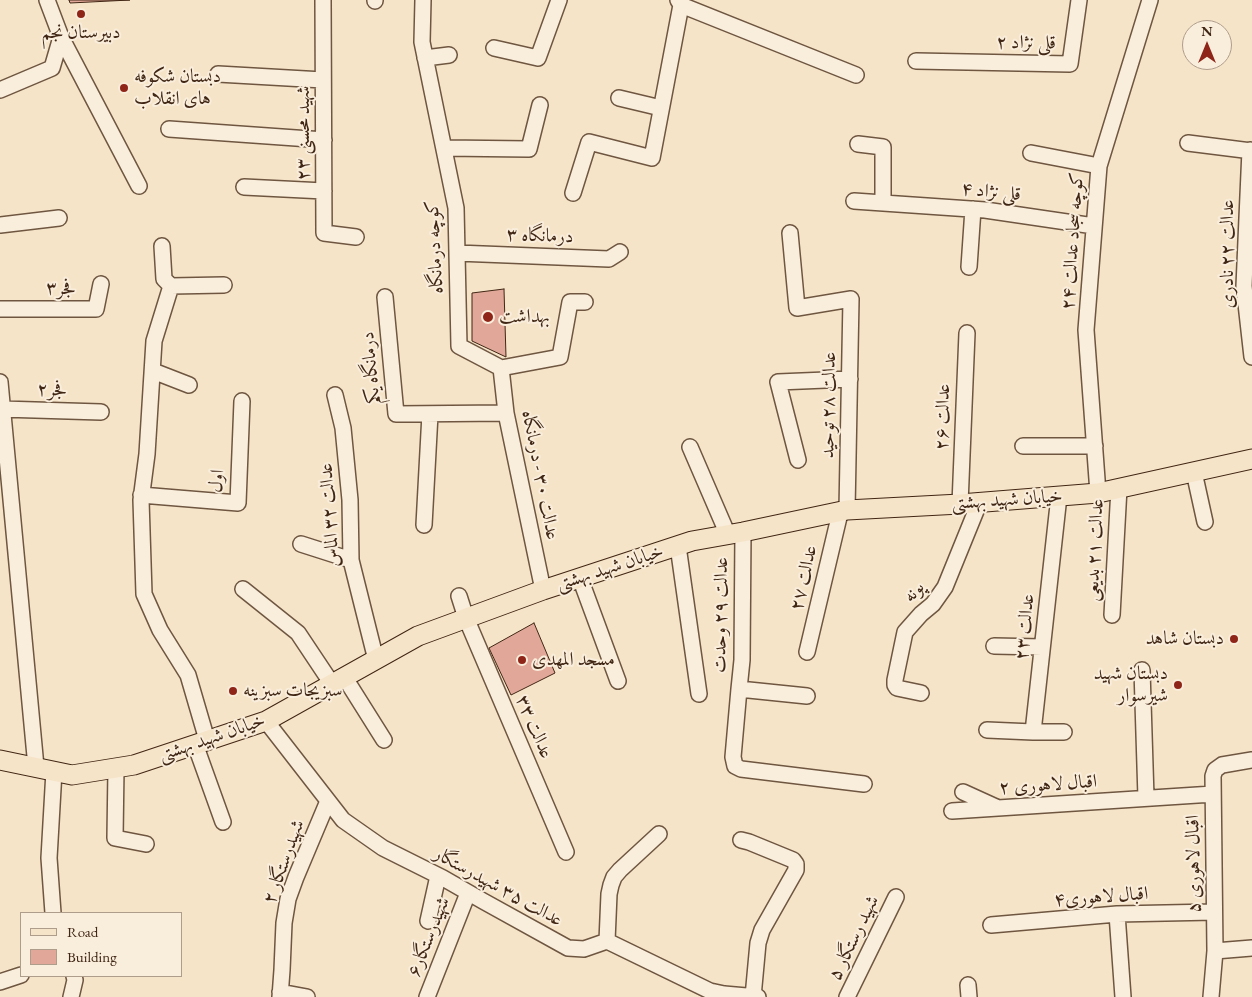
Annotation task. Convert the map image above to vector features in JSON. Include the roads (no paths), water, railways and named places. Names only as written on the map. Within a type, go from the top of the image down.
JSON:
[{"type":"main road","name":"خیابان شهید بهشتی","points":[[0,760],[72,775],[134,765],[266,721],[418,636],[543,590],[692,541],[843,512],[1098,493],[1252,460]]},
{"type":"street","points":[[47,0],[61,37],[139,186]]},
{"type":"street","name":"شهید محسنی ۲۳","points":[[323,0],[324,233],[356,237]]},
{"type":"street","name":"کوچه درمانگاه","points":[[423,0],[422,42],[456,208],[459,346],[501,368]]},
{"type":"street","points":[[494,48],[538,58],[559,0]]},
{"type":"street","name":"قلی نژاد ۲","points":[[916,61],[1070,64],[1079,0]]},
{"type":"street","name":"کوچه سجاد عدالت ۲۴","points":[[1098,493],[1086,330],[1099,166],[1150,0]]},
{"type":"street","points":[[573,193],[589,142],[652,158],[679,2],[856,75]]},
{"type":"street","points":[[0,90],[52,68],[61,37]]},
{"type":"street","points":[[425,58],[449,55]]},
{"type":"street","points":[[218,74],[323,80]]},
{"type":"street","points":[[619,98],[661,108]]},
{"type":"street","points":[[444,148],[529,149],[540,105]]},
{"type":"street","points":[[169,129],[324,140]]},
{"type":"street","points":[[1188,143],[1251,151]]},
{"type":"street","points":[[858,144],[883,147],[883,203]]},
{"type":"street","name":"عدالت ۲۲ نادری","points":[[1251,151],[1248,286],[1252,357]]},
{"type":"street","points":[[1031,153],[1099,166]]},
{"type":"street","points":[[244,187],[324,191]]},
{"type":"street","name":"قلی نژاد ۴","points":[[854,201],[985,210],[1094,226]]},
{"type":"street","points":[[969,266],[973,209]]},
{"type":"street","points":[[0,225],[59,218]]},
{"type":"street","name":"عدالت ۲۸ توحید","points":[[790,233],[797,308],[851,299],[850,379],[843,512]]},
{"type":"street","points":[[162,246],[164,279],[172,286],[224,285]]},
{"type":"street","name":"درمانگاه ۳","points":[[457,253],[609,259],[620,252]]},
{"type":"street","name":"فجر۳","points":[[0,309],[96,309],[102,284]]},
{"type":"street","points":[[172,286],[154,341],[147,454],[141,495],[144,594],[160,630],[188,675],[201,742],[223,822]]},
{"type":"street","name":"درمانگاه یکم","points":[[385,297],[396,414],[506,413]]},
{"type":"street","points":[[501,368],[560,357],[570,302],[585,302]]},
{"type":"street","name":"عدالت ۲۶","points":[[960,504],[967,332]]},
{"type":"street","name":"عدالت ۳۰ - درمانگاه","points":[[501,368],[506,413],[543,590]]},
{"type":"street","points":[[153,371],[190,385]]},
{"type":"street","points":[[798,460],[778,382],[850,379]]},
{"type":"street","points":[[0,382],[3,444],[45,769],[53,912]]},
{"type":"street","name":"عدالت ۳۲ الماس","points":[[335,395],[343,428],[350,500],[351,560],[376,660]]},
{"type":"street","name":"اول","points":[[141,495],[238,503],[242,401]]},
{"type":"street","name":"فجر۲","points":[[2,409],[101,412]]},
{"type":"street","points":[[424,525],[430,414]]},
{"type":"street","points":[[1023,446],[1095,446]]},
{"type":"street","points":[[690,447],[736,534]]},
{"type":"street","points":[[1194,472],[1205,522]]},
{"type":"street","name":"عدالت ۲۱ بدیعی","points":[[1112,614],[1119,488]]},
{"type":"street","name":"عدالت ۲۳","points":[[1033,732],[1059,496]]},
{"type":"street","name":"پونه","points":[[921,693],[897,688],[895,685],[906,632],[921,614],[933,604],[945,587],[980,502]]},
{"type":"street","name":"عدالت ۲۷","points":[[807,652],[843,512]]},
{"type":"street","name":"عدالت ۲۹ وحدت","points":[[736,534],[742,660],[739,689],[807,696]]},
{"type":"street","points":[[301,544],[351,560]]},
{"type":"street","points":[[678,546],[699,694]]},
{"type":"street","points":[[580,578],[618,681]]},
{"type":"street","points":[[243,590],[298,633],[384,740]]},
{"type":"street","name":"عدالت ۳۳","points":[[459,596],[466,618],[566,852]]},
{"type":"street","points":[[994,646],[1042,647]]},
{"type":"street","points":[[1142,670],[1146,798]]},
{"type":"street","points":[[739,689],[732,756],[735,766],[741,769],[864,784]]},
{"type":"street","name":"عدالت ۳۵ شهیدرستگار","points":[[266,721],[343,820],[383,848],[468,892],[568,948],[584,949],[607,941]]},
{"type":"street","points":[[987,730],[1064,732]]},
{"type":"street","name":"اقبال لاهوری ۵","points":[[1211,997],[1215,951],[1213,776],[1215,770],[1222,765],[1252,760]]},
{"type":"street","points":[[116,768],[115,838],[146,844]]},
{"type":"street","points":[[963,792],[997,808]]},
{"type":"street","name":"اقبال لاهوری ۲","points":[[952,811],[1213,794]]},
{"type":"street","name":"شهیدرستگار ۲","points":[[280,995],[284,923],[288,899],[328,802]]},
{"type":"street","points":[[659,834],[620,870],[614,878],[609,894],[607,941],[710,991],[758,997]]},
{"type":"street","points":[[741,840],[793,860],[796,864],[796,870],[762,930],[758,943],[753,996]]},
{"type":"street","points":[[428,921],[438,876]]},
{"type":"street","name":"شهیدرستگار۶","points":[[427,997],[468,892]]},
{"type":"street","name":"شهید رستگار ۵","points":[[847,997],[896,897]]},
{"type":"street","name":"اقبال لاهوری۴","points":[[991,925],[1117,914],[1214,912]]},
{"type":"street","points":[[1117,914],[1123,997]]},
{"type":"street","points":[[1215,951],[1252,948]]},
{"type":"street","points":[[0,982],[20,975]]},
{"type":"street","points":[[71,997],[74,978]]},
{"type":"street","points":[[280,995],[307,997]]},
{"type":"place","name":"دبیرستان نجم","points":[[81,14]]},
{"type":"place","name":"دبستان شکوفه های انقلاب","points":[[124,88]]},
{"type":"place","name":"بهداشت","points":[[488,317]]},
{"type":"place","name":"دبستان شاهد","points":[[1234,639]]},
{"type":"place","name":"مسجد المهدی","points":[[522,660]]},
{"type":"place","name":"دبستان شهید شیرسوار","points":[[1178,685]]},
{"type":"place","name":"سبزیجات سبزینه","points":[[233,691]]}]
